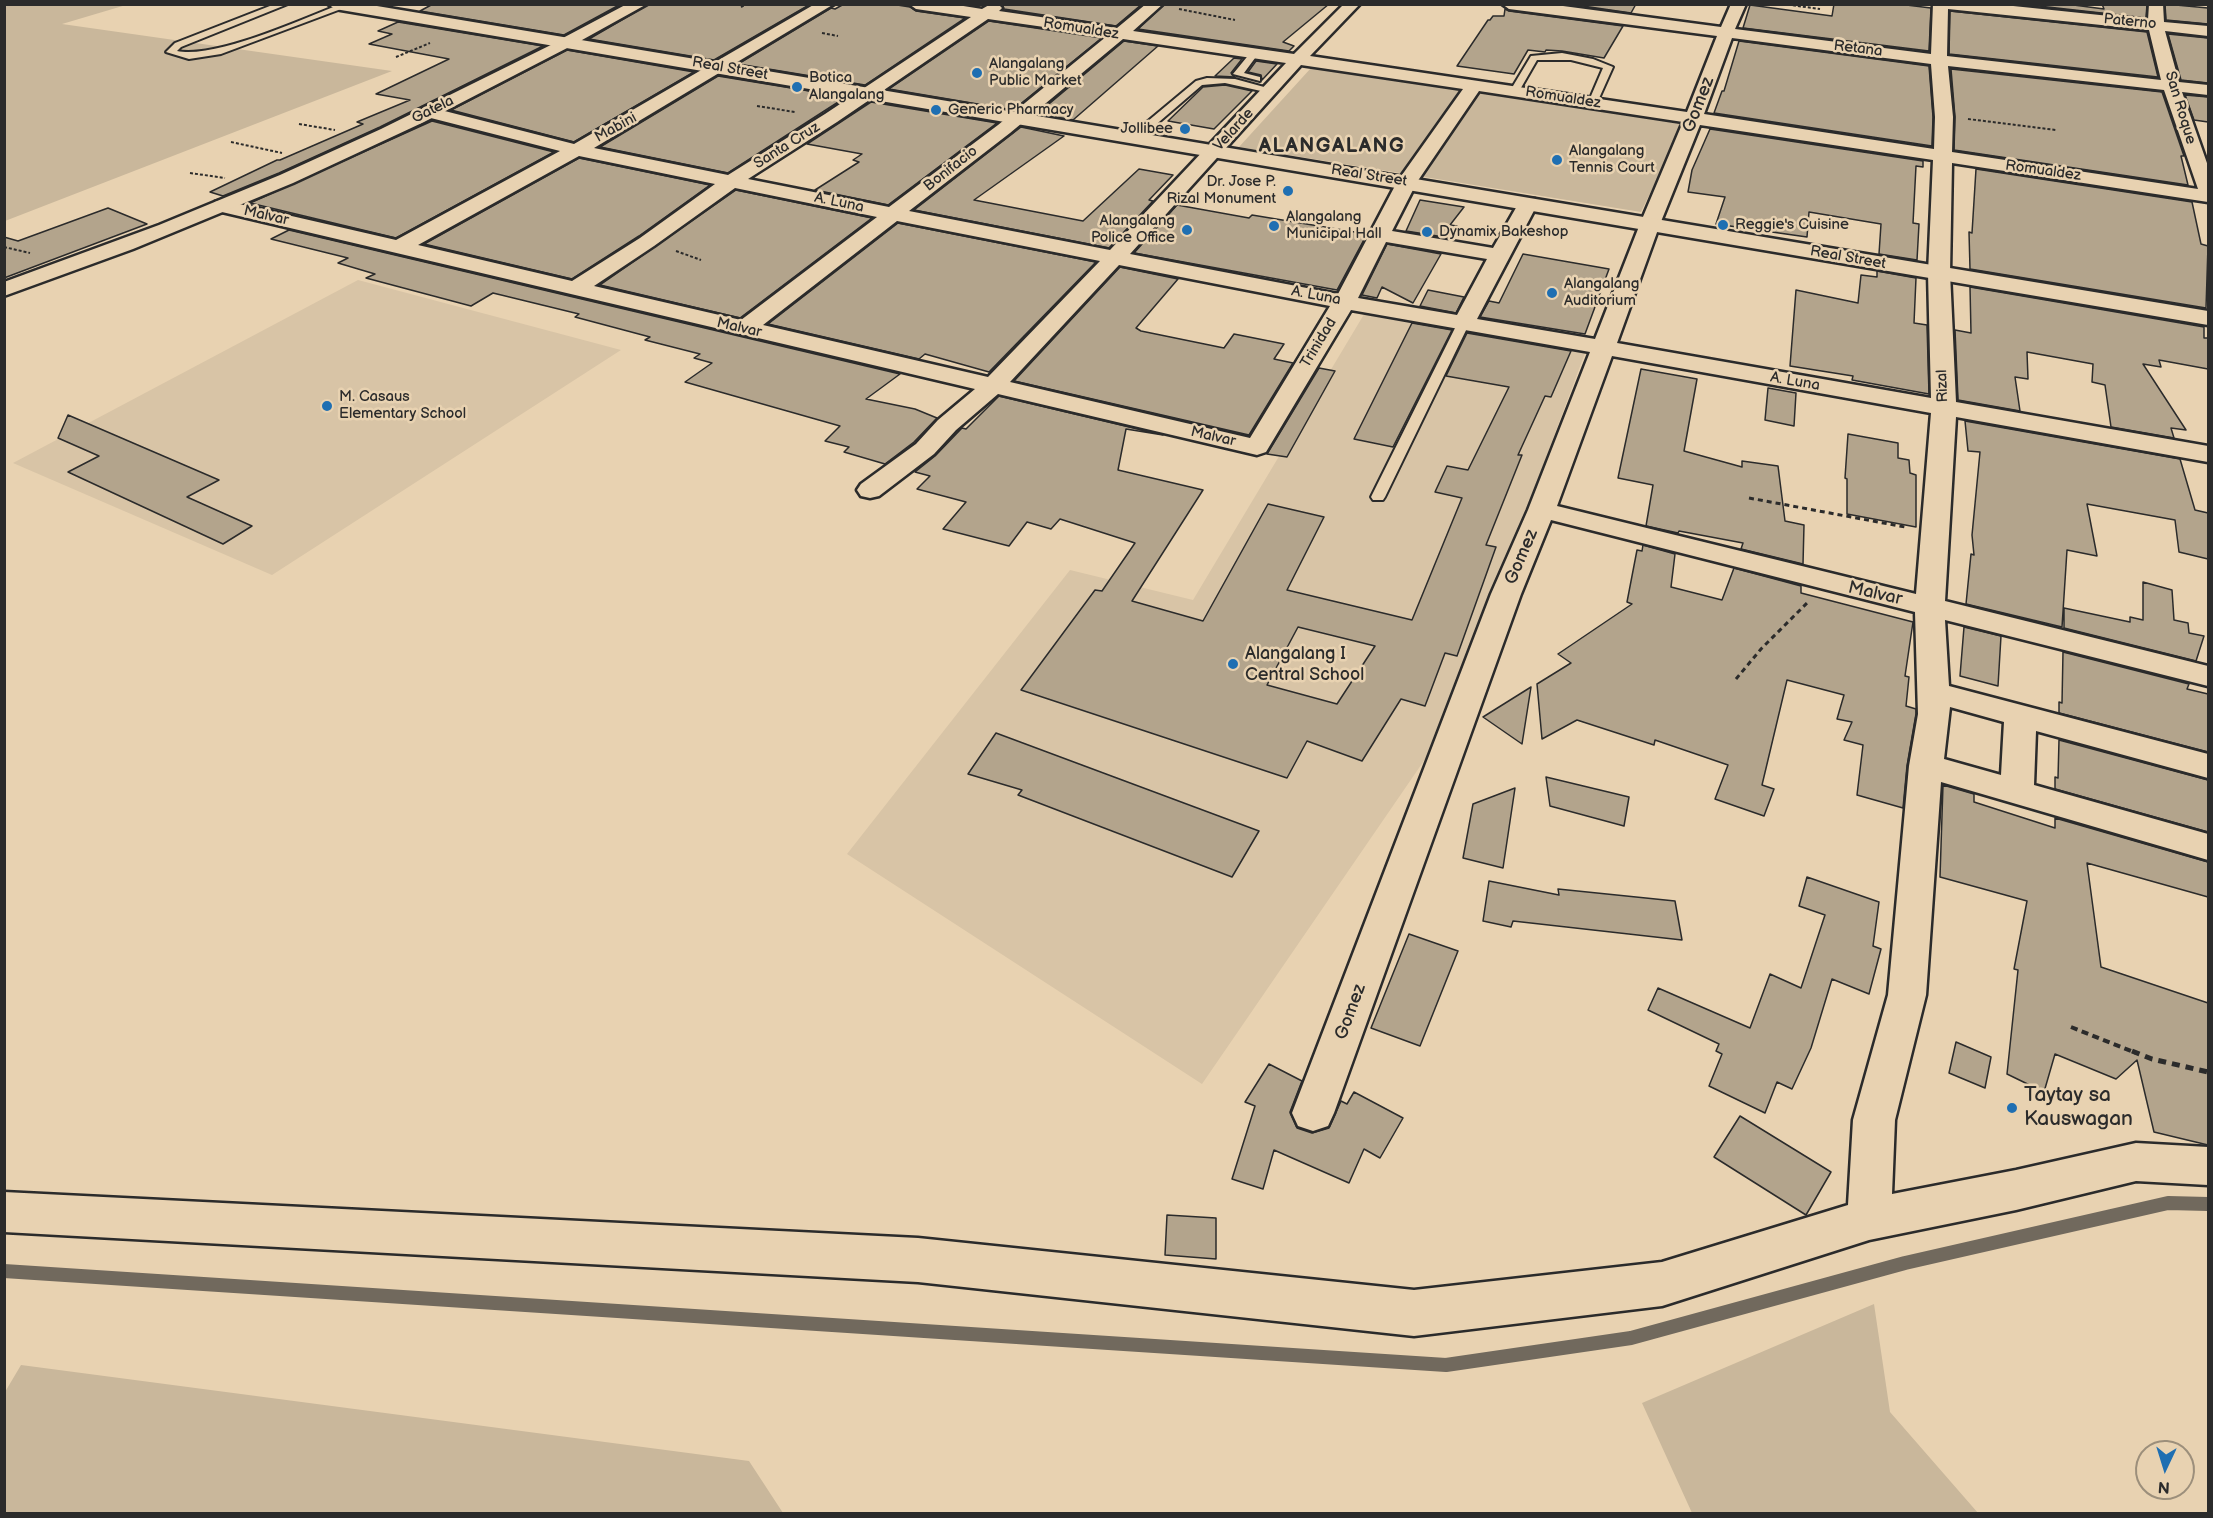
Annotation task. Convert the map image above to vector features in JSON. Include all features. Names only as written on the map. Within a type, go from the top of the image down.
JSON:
[{"type":"main road","name":"Gatela","points":[[4,290],[222,206],[324,162],[429,112],[640,4]]},
{"type":"main road","name":"Mabini","points":[[401,246],[577,150],[827,4]]},
{"type":"main road","name":"Romualdez","points":[[916,4],[992,10],[1118,35],[1515,91],[2208,196]]},
{"type":"main road","name":"Velarde","points":[[870,490],[925,449],[946,426],[993,386],[1215,151],[1296,61],[1353,4]]},
{"type":"main road","name":"Retana","points":[[1509,4],[1939,60],[2208,90]]},
{"type":"main road","name":"Gomez","points":[[1313,1113],[1506,594],[1542,510],[1650,224],[1739,4]]},
{"type":"main road","name":"Paterno","points":[[1943,4],[2208,31]]},
{"type":"main road","name":"Rizal","points":[[1869,1219],[1874,1120],[1907,995],[1926,766],[1934,714],[1930,607],[1944,409],[1939,273],[1944,117],[1939,60],[1943,4]]},
{"type":"main road","name":"San Roque","points":[[2156,4],[2154,10],[2172,85],[2208,190]]},
{"type":"main road","name":"Bonifacio","points":[[743,328],[1016,118],[1155,5]]},
{"type":"main road","name":"Real Street","points":[[348,6],[2208,318]]},
{"type":"main road","name":"Santa Cruz","points":[[574,289],[647,242],[732,181],[992,10]]},
{"type":"main road","name":"Trinidad","points":[[1257,447],[1344,302],[1407,182],[1474,85]]},
{"type":"main road","name":"A. Luna","points":[[429,112],[577,150],[1344,302],[2208,454]]},
{"type":"main road","points":[[1464,322],[1528,203]]},
{"type":"main road","name":"Malvar","points":[[222,206],[1257,447]]},
{"type":"main road","points":[[1379,235],[1499,255]]},
{"type":"main road","name":"Malvar","points":[[1542,510],[2208,676]]},
{"type":"main road","points":[[1933,692],[2208,766]]},
{"type":"main road","points":[[2017,792],[2020,716]]},
{"type":"main road","points":[[1926,766],[2208,847]]},
{"type":"main road","points":[[4,1212],[918,1260],[1414,1313],[1662,1284],[1869,1219],[2016,1190],[2136,1162],[2208,1166]]},
{"type":"lane","points":[[284,4],[178,45],[170,49],[170,52],[189,56],[218,52],[348,6]]},
{"type":"lane","points":[[1254,54],[1238,74],[1274,86]]},
{"type":"lane","points":[[1515,91],[1534,57],[1551,55],[1570,57],[1608,68],[1593,103]]},
{"type":"lane","points":[[1134,138],[1199,83],[1206,80],[1274,86]]},
{"type":"lane","points":[[1378,497],[1464,322]]},
{"type":"path","points":[[741,7],[747,4]]},
{"type":"path","points":[[1783,4],[1820,9]]},
{"type":"path","points":[[1155,5],[1235,20]]},
{"type":"path","points":[[1944,117],[2056,129]]},
{"type":"path","points":[[231,142],[324,162]]},
{"type":"path","points":[[1749,498],[1935,533]]},
{"type":"path","points":[[1736,679],[1761,649],[1813,596],[1815,579]]},
{"type":"path","points":[[2071,1027],[2152,1059],[2208,1072]]},
{"type":"shaded area","points":[[4,5],[126,5],[62,24],[392,71],[5,221]]},
{"type":"shaded area","points":[[1311,68],[1685,121],[1641,212],[1239,147]]},
{"type":"shaded area","name":"M. Casaus Elementary School","points":[[358,280],[621,350],[272,575],[13,463]]},
{"type":"shaded area","name":"Alangalang I Central School","points":[[1366,311],[1585,353],[1443,733],[1202,1084],[847,854],[1070,570],[1193,600]]},
{"type":"shaded area","points":[[1874,1304],[1890,1412],[1978,1513],[1692,1513],[1642,1403]]},
{"type":"shaded area","points":[[21,1365],[749,1461],[783,1513],[5,1513],[5,1392]]},
{"type":"building","points":[[433,4],[621,4],[564,35],[420,11]]},
{"type":"building","points":[[649,4],[809,5],[714,60],[589,39]]},
{"type":"building","points":[[844,4],[891,4],[910,7],[916,11],[965,18],[865,85],[738,64],[831,8],[835,9]]},
{"type":"building","points":[[1002,4],[1142,4],[1116,26],[1004,9]]},
{"type":"building","points":[[1165,4],[1329,4],[1283,42],[1294,46],[1289,51],[1138,29]]},
{"type":"building","points":[[1569,4],[1636,4],[1631,13]]},
{"type":"building","points":[[1834,4],[1898,4],[1931,8],[1929,51],[1743,28],[1750,5],[1832,16]]},
{"type":"building","points":[[2021,4],[2066,4],[2104,9],[2102,4],[2147,4],[2146,18]]},
{"type":"building","points":[[2165,4],[2208,8],[2208,24],[2166,20]]},
{"type":"building","points":[[1505,9],[1623,26],[1604,58],[1562,51],[1528,50],[1514,74],[1457,66],[1488,20],[1493,16],[1504,16]]},
{"type":"building","points":[[1950,11],[2147,32],[2158,77],[1949,54]]},
{"type":"building","points":[[989,21],[1102,38],[1013,110],[889,89]]},
{"type":"building","points":[[398,22],[543,46],[380,127],[279,173],[223,196],[210,192],[277,160],[363,124],[357,122],[410,100],[376,94],[449,59],[369,44],[392,34],[378,31]]},
{"type":"building","points":[[2168,34],[2208,38],[2208,83],[2181,80]]},
{"type":"building","points":[[1124,41],[1158,46],[1073,120],[1037,114]]},
{"type":"building","points":[[1739,41],[1929,66],[1933,117],[1932,146],[1714,113],[1722,91],[1724,91]]},
{"type":"building","points":[[567,50],[694,72],[574,142],[451,110]]},
{"type":"building","points":[[1234,58],[1242,59],[1231,73],[1235,77],[1215,76]]},
{"type":"building","points":[[1256,61],[1277,64],[1262,80],[1261,75],[1248,72]]},
{"type":"building","points":[[1951,69],[2162,92],[2184,156],[2181,156],[2188,185],[1954,150],[1955,117]]},
{"type":"building","points":[[718,76],[846,97],[728,173],[600,147]]},
{"type":"building","points":[[1225,85],[1252,91],[1214,129],[1168,121],[1203,87]]},
{"type":"building","points":[[2185,95],[2208,97],[2208,122],[2194,120]]},
{"type":"building","points":[[871,102],[997,123],[888,205],[815,190],[859,162],[853,160],[862,154],[807,144]]},
{"type":"building","points":[[432,121],[554,152],[396,238],[250,203]]},
{"type":"building","points":[[1021,127],[1064,136],[974,200],[1083,221],[1139,169],[1173,175],[1149,200],[1153,201],[1109,248],[914,210]]},
{"type":"building","points":[[1710,129],[1923,161],[1923,167],[1916,166],[1913,223],[1919,224],[1917,260],[1879,254],[1881,224],[1809,212],[1807,237],[1716,224],[1725,197],[1688,192],[1692,170]]},
{"type":"building","points":[[579,158],[710,185],[639,236],[572,279],[424,244]]},
{"type":"building","points":[[1976,169],[2192,202],[2201,244],[2208,246],[2206,308],[1970,269],[1969,232],[1972,233]]},
{"type":"building","points":[[736,190],[872,218],[740,318],[600,285]]},
{"type":"building","points":[[1420,200],[1464,207],[1450,225],[1457,226],[1450,238],[1406,231]]},
{"type":"building","points":[[1177,205],[1249,218],[1252,215],[1367,234],[1337,290],[1134,253]]},
{"type":"building","points":[[108,208],[147,224],[4,278],[4,237],[18,241]]},
{"type":"building","points":[[898,223],[1096,262],[989,372],[925,354],[919,359],[768,324]]},
{"type":"building","points":[[289,230],[900,374],[866,399],[915,409],[937,418],[914,442],[885,464],[844,452],[849,447],[825,441],[840,426],[685,382],[712,363],[694,358],[700,354],[645,340],[650,337],[575,317],[579,314],[493,293],[471,306],[366,278],[375,274],[338,263],[348,258],[271,239]]},
{"type":"building","points":[[1387,244],[1441,254],[1413,303],[1382,287],[1377,298],[1362,295]]},
{"type":"building","name":"Alangalang Auditorium","points":[[1523,254],[1609,269],[1585,334],[1480,317],[1489,301],[1499,303]]},
{"type":"building","points":[[1120,267],[1178,279],[1136,328],[1141,331],[1224,348],[1234,334],[1284,344],[1274,359],[1293,363],[1249,435],[1014,381]]},
{"type":"building","points":[[1877,271],[1916,278],[1914,323],[1927,325],[1929,394],[1852,380],[1853,376],[1790,366],[1796,290],[1858,303],[1861,275],[1877,277]]},
{"type":"building","points":[[1970,287],[2204,327],[2204,338],[2208,338],[2208,369],[2159,360],[2161,367],[2143,364],[2186,430],[2171,428],[2174,438],[2111,427],[2105,385],[2092,382],[2093,364],[2027,352],[2028,379],[2015,377],[2020,411],[1958,400],[1955,330],[1971,333]]},
{"type":"building","points":[[1428,290],[1464,297],[1456,313],[1420,306]]},
{"type":"building","points":[[1412,323],[1452,330],[1393,447],[1354,439]]},
{"type":"building","points":[[1467,333],[1571,351],[1551,397],[1545,396],[1518,455],[1522,455],[1486,545],[1496,547],[1457,656],[1445,653],[1425,706],[1401,699],[1362,761],[1307,741],[1287,778],[1021,690],[1095,590],[1102,591],[1135,543],[1060,519],[1051,529],[1027,522],[1009,546],[943,529],[966,502],[917,489],[930,476],[915,472],[935,456],[962,428],[966,429],[999,396],[1163,435],[1126,429],[1118,470],[1203,490],[1132,601],[1203,621],[1268,504],[1324,517],[1287,590],[1412,620],[1462,498],[1435,492],[1447,466],[1468,470],[1509,387],[1446,376]],"holes":[[[1298,627],[1375,646],[1337,704],[1267,685]]]},
{"type":"building","points":[[1319,368],[1335,371],[1287,457],[1267,454]]},
{"type":"building","points":[[1641,369],[1697,379],[1684,451],[1742,467],[1742,461],[1778,466],[1785,521],[1804,525],[1803,564],[1741,549],[1743,543],[1646,526],[1653,485],[1618,478]]},
{"type":"building","points":[[1768,388],[1796,393],[1794,426],[1765,420]]},
{"type":"building","points":[[68,415],[219,480],[187,497],[252,526],[223,544],[68,472],[99,456],[58,438]]},
{"type":"building","points":[[1965,421],[2180,459],[2195,510],[2208,513],[2208,559],[2179,552],[2175,520],[2087,504],[2097,556],[2067,550],[2062,627],[1966,604],[1971,554],[1974,555],[1972,535],[1980,452],[1968,451]]},
{"type":"building","points":[[1848,434],[1898,443],[1898,458],[1909,460],[1910,473],[1916,475],[1916,527],[1847,514],[1847,479],[1845,478]]},
{"type":"building","points":[[1643,545],[1675,554],[1671,587],[1722,600],[1734,568],[1801,586],[1801,593],[1913,622],[1905,676],[1909,677],[1906,706],[1916,709],[1916,714],[1903,808],[1857,795],[1863,745],[1844,740],[1852,722],[1837,719],[1844,695],[1787,680],[1762,785],[1774,789],[1764,816],[1715,799],[1728,765],[1655,740],[1654,745],[1577,720],[1542,739],[1537,684],[1571,663],[1558,654],[1632,604],[1627,602],[1637,550],[1642,551]]},
{"type":"building","points":[[2143,582],[2172,590],[2174,620],[2188,623],[2189,633],[2204,636],[2196,661],[2064,628],[2064,608],[2130,622],[2130,617],[2143,620]]},
{"type":"building","points":[[1964,627],[2001,636],[1998,686],[1960,676]]},
{"type":"building","points":[[2063,652],[2189,684],[2187,689],[2208,694],[2208,752],[2059,713],[2059,702],[2062,703]]},
{"type":"building","points":[[1531,687],[1522,744],[1483,717]]},
{"type":"building","points":[[996,733],[1259,831],[1232,877],[1018,795],[1022,790],[968,774]]},
{"type":"building","points":[[2059,740],[2208,780],[2208,832],[2055,789],[2055,777],[2058,778]]},
{"type":"building","points":[[1546,777],[1629,797],[1624,826],[1550,806]]},
{"type":"building","points":[[1943,785],[1974,794],[1974,802],[2055,828],[2055,818],[2208,862],[2208,897],[2087,863],[2101,967],[2208,1003],[2208,1145],[2154,1132],[2137,1060],[2116,1079],[2055,1054],[2044,1092],[2007,1074],[2018,970],[2014,969],[2027,901],[1940,877]]},
{"type":"building","points":[[1515,788],[1503,868],[1463,858],[1473,804]]},
{"type":"building","points":[[1807,877],[1879,902],[1873,946],[1881,949],[1869,994],[1832,979],[1811,1048],[1792,1089],[1777,1082],[1765,1113],[1709,1086],[1722,1054],[1716,1051],[1719,1044],[1648,1010],[1658,988],[1750,1028],[1770,974],[1801,988],[1825,915],[1799,906]]},
{"type":"building","points":[[1489,881],[1559,895],[1558,889],[1675,901],[1682,940],[1513,921],[1511,927],[1483,921]]},
{"type":"building","points":[[1409,934],[1458,951],[1420,1046],[1371,1028]]},
{"type":"building","points":[[1956,1042],[1991,1057],[1985,1088],[1949,1073]]},
{"type":"building","points":[[1269,1064],[1302,1081],[1290,1112],[1297,1128],[1312,1133],[1329,1128],[1341,1101],[1347,1104],[1354,1092],[1403,1118],[1380,1158],[1364,1149],[1349,1183],[1274,1150],[1263,1189],[1232,1179],[1255,1106],[1245,1102]]},
{"type":"building","points":[[1740,1116],[1831,1172],[1806,1215],[1714,1157]]},
{"type":"building","points":[[1167,1215],[1216,1218],[1216,1259],[1165,1255]]},
{"type":"waterway","points":[[4,1271],[1446,1365],[1631,1338],[1905,1263],[2168,1203],[2208,1204]]},
{"type":"place","name":"Alangalang Public Market","points":[[977,73]]},
{"type":"place","name":"Botica Alangalang","points":[[797,87]]},
{"type":"place","name":"Generic Pharmacy","points":[[936,110]]},
{"type":"place","name":"Jollibee","points":[[1185,129]]},
{"type":"place","name":"Alangalang Tennis Court","points":[[1557,160]]},
{"type":"place","name":"Dr. Jose P. Rizal Monument","points":[[1288,191]]},
{"type":"place","name":"Reggie's Cuisine","points":[[1723,225]]},
{"type":"place","name":"Alangalang Municipal Hall","points":[[1274,226]]},
{"type":"place","name":"Alangalang Police Office","points":[[1187,230]]},
{"type":"place","name":"Dynamix Bakeshop","points":[[1427,232]]},
{"type":"place","name":"Alangalang Auditorium","points":[[1552,293]]},
{"type":"place","name":"M. Casaus Elementary School","points":[[327,406]]},
{"type":"place","name":"Alangalang I Central School","points":[[1233,664]]},
{"type":"place","name":"Taytay sa Kauswagan","points":[[2012,1108]]},
{"type":"district","name":"ALANGALANG","points":[[1332,147]]}]
